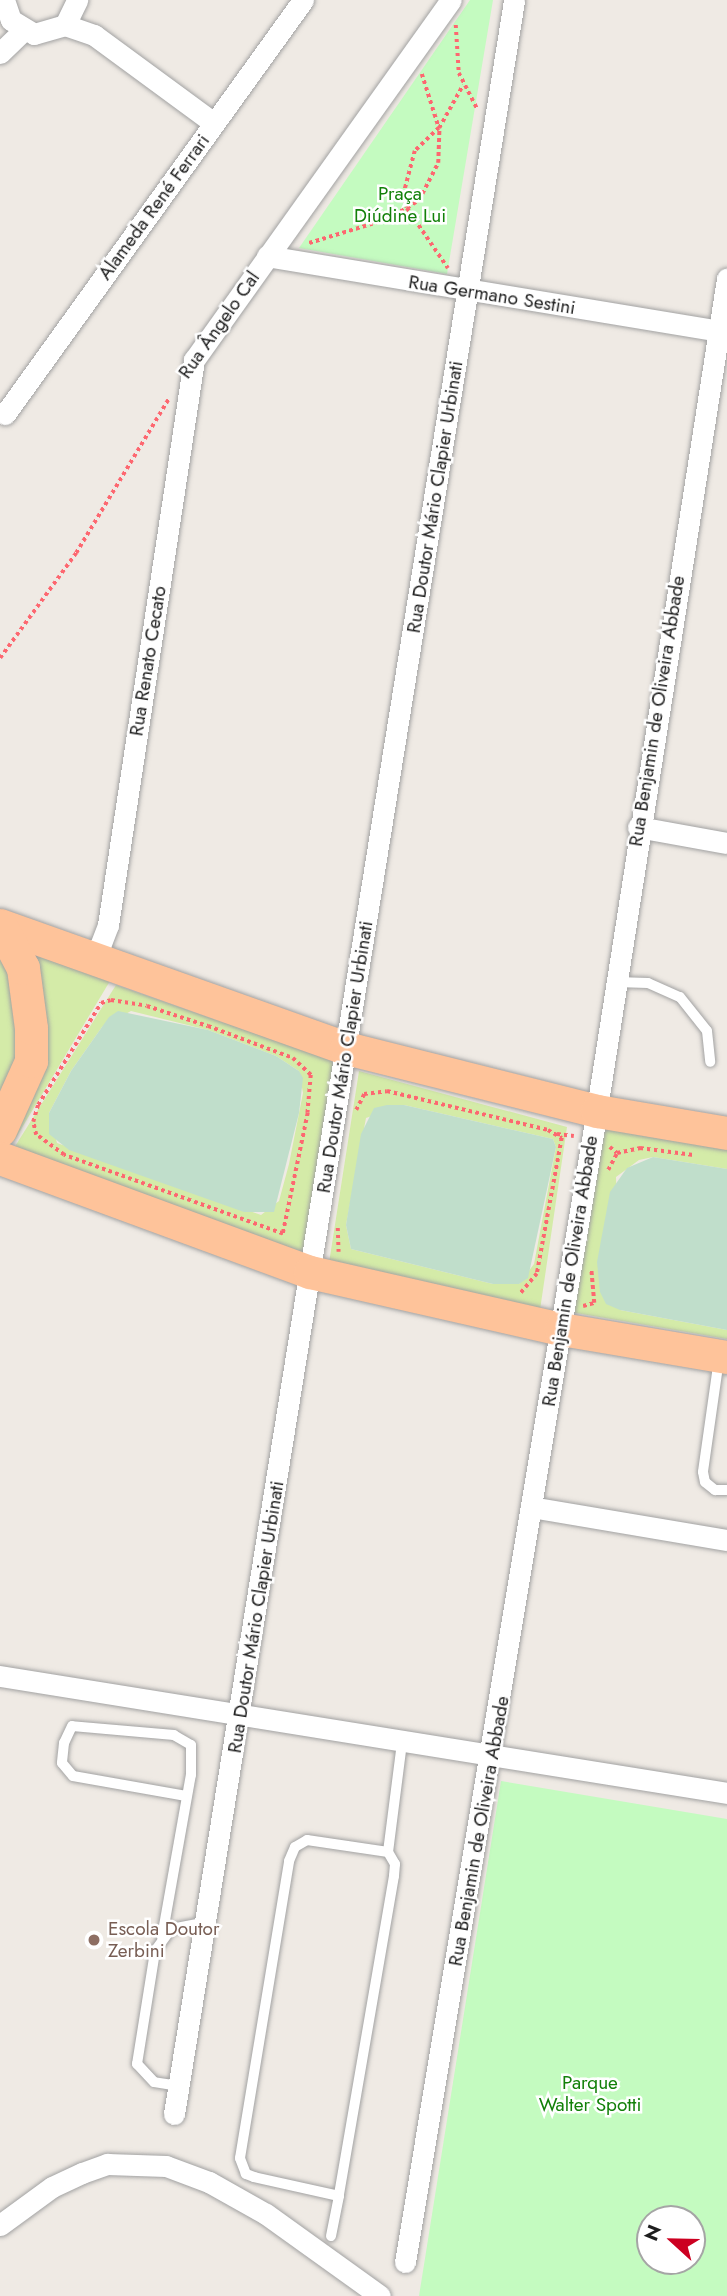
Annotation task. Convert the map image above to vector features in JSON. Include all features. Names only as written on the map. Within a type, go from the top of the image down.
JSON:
[{"type":"main road","points":[[1,926],[346,1048],[594,1125],[727,1133]]},
{"type":"main road","points":[[0,1130],[30,1061],[31,1028],[23,968],[1,926]]},
{"type":"main road","points":[[0,1158],[310,1272],[561,1329],[723,1357]]},
{"type":"street","name":"Alameda René Ferrari","points":[[5,414],[303,0]]},
{"type":"street","name":"Rua Doutor Mário Clapier Urbinati","points":[[174,2114],[514,0]]},
{"type":"street","name":"Rua Ângelo Cal","points":[[194,360],[414,52],[453,10]]},
{"type":"street","points":[[13,17],[45,34],[72,11],[94,35],[214,123]]},
{"type":"street","points":[[0,44],[13,17]]},
{"type":"street","points":[[0,53],[13,17]]},
{"type":"street","name":"Rua Germano Sestini","points":[[267,256],[468,292],[718,331]]},
{"type":"street","name":"Rua Benjamin de Oliveira Abbade","points":[[405,2262],[492,1757],[727,279]]},
{"type":"street","name":"Rua Renato Cecato","points":[[88,956],[100,946],[108,925],[194,360]]},
{"type":"street","points":[[638,827],[727,843]]},
{"type":"street","points":[[531,1507],[727,1540]]},
{"type":"street","points":[[0,1676],[727,1793]]},
{"type":"street","points":[[1,2224],[82,2173],[107,2164],[166,2166],[209,2182],[266,2214],[380,2296]]},
{"type":"lane","points":[[616,982],[648,983],[680,997],[707,1031],[710,1062]]},
{"type":"lane","points":[[723,1357],[704,1472],[705,1482],[715,1490],[727,1490]]},
{"type":"lane","points":[[178,2085],[154,2082],[137,2064],[155,1951],[162,1937],[193,1755],[188,1741],[161,1734],[72,1726],[64,1743],[62,1763],[73,1776],[186,1796]]},
{"type":"lane","points":[[331,2236],[394,1876],[395,1864],[388,1852],[402,1742]]},
{"type":"lane","points":[[339,2196],[246,2174],[240,2158],[295,1847],[320,1839],[388,1852]]},
{"type":"lane","points":[[162,1937],[172,1929],[206,1922]]},
{"type":"path","points":[[453,10],[464,83],[492,134]]},
{"type":"path","points":[[303,245],[375,223],[407,208],[430,184],[438,163],[439,128],[414,52]]},
{"type":"path","points":[[464,83],[439,128],[415,150],[408,164],[404,193],[407,208],[468,292]]},
{"type":"path","name":"Rua Ângelo Cal","points":[[0,658],[76,553],[172,393]]},
{"type":"path","points":[[111,1000],[147,1006],[256,1044],[293,1058],[311,1075],[308,1113],[283,1234],[50,1148],[36,1135],[33,1122],[38,1105],[101,1003],[111,1000]]},
{"type":"path","points":[[352,1117],[364,1094],[387,1091],[562,1138],[537,1275],[524,1292],[516,1294]]},
{"type":"path","points":[[555,1134],[594,1125],[617,1153],[640,1148],[702,1157]]},
{"type":"path","points":[[339,1216],[339,1252],[345,1254]]},
{"type":"green space","name":"Praça Diúdine Lui","points":[[470,0],[493,0],[447,274],[299,248]]},
{"type":"green space","points":[[0,933],[113,976],[14,1141],[0,1135]]},
{"type":"green space","points":[[116,985],[334,1061],[307,1259],[14,1148]],"holes":[[[131,1011],[208,1030],[276,1056],[299,1071],[303,1093],[289,1164],[279,1201],[261,1215],[57,1143],[49,1113],[71,1071],[102,1027]]]},
{"type":"green space","points":[[118,1011],[208,1030],[276,1056],[299,1071],[303,1078],[299,1113],[274,1212],[244,1212],[69,1150],[49,1134],[49,1113],[71,1071],[109,1017]]},
{"type":"green space","points":[[359,1071],[567,1127],[540,1310],[329,1263]],"holes":[[[404,1105],[553,1139],[556,1147],[534,1264],[519,1284],[493,1284],[351,1249],[346,1225],[366,1118]]]},
{"type":"green space","points":[[404,1105],[553,1139],[556,1147],[528,1278],[519,1284],[493,1284],[351,1249],[346,1225],[361,1134],[374,1108]]},
{"type":"green space","points":[[605,1129],[727,1149],[727,1169],[653,1157],[639,1160],[616,1177],[620,1310],[727,1330],[727,1339],[570,1312]]},
{"type":"green space","points":[[653,1157],[727,1169],[727,1330],[620,1310],[606,1304],[600,1292],[597,1262],[610,1192],[627,1168]]},
{"type":"green space","name":"Parque Walter Spotti","points":[[501,1781],[727,1819],[727,2296],[419,2296]]},
{"type":"place","name":"Escola Doutor Zerbini","points":[[94,1940]]}]
